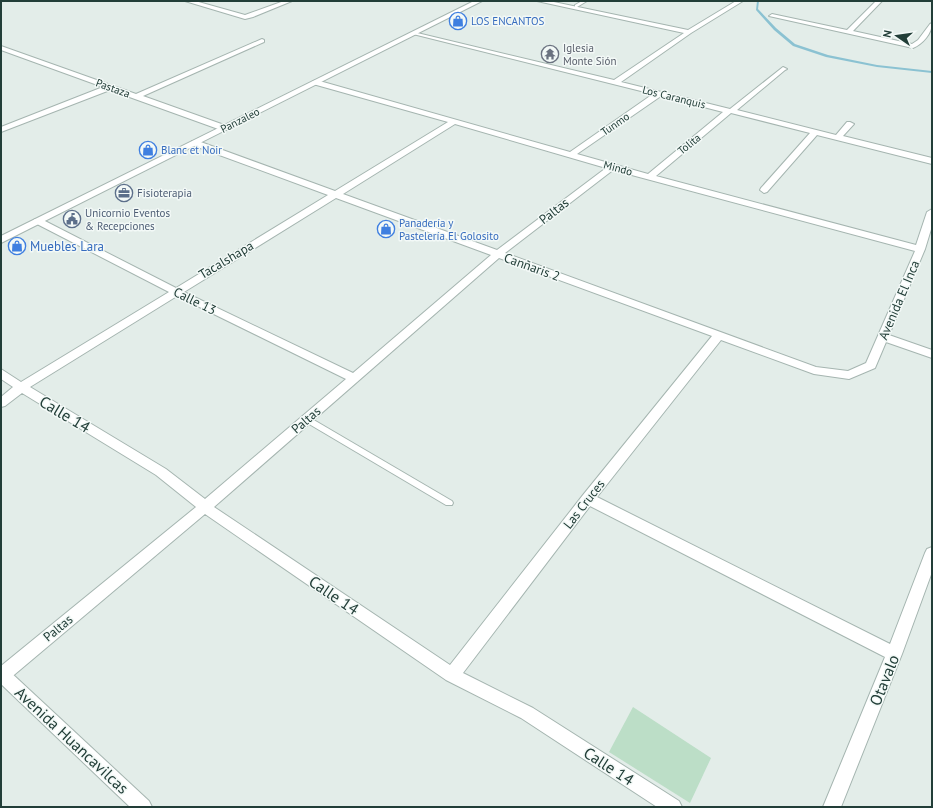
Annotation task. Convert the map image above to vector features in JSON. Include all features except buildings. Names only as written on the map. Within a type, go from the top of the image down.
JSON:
[{"type":"street","points":[[188,1],[245,17],[289,1]]},
{"type":"street","name":"Panzaleo","points":[[1,240],[479,1]]},
{"type":"street","points":[[540,1],[689,32]]},
{"type":"street","points":[[616,82],[689,32],[740,1]]},
{"type":"street","points":[[849,32],[879,1]]},
{"type":"street","points":[[772,16],[913,46],[920,41],[932,25]]},
{"type":"street","name":"Los Caranquis","points":[[416,33],[932,161]]},
{"type":"street","points":[[137,96],[262,41]]},
{"type":"street","name":"Pastaza","points":[[1,48],[224,128]]},
{"type":"street","name":"Tolita","points":[[649,177],[783,69]]},
{"type":"street","name":"Mindo","points":[[316,82],[612,167],[920,249]]},
{"type":"street","points":[[1,130],[110,86]]},
{"type":"street","name":"Tunmo","points":[[571,155],[660,93]]},
{"type":"street","name":"Tacalshapa","points":[[1,403],[21,387],[454,122]]},
{"type":"street","points":[[837,138],[850,124]]},
{"type":"street","points":[[764,190],[815,132]]},
{"type":"street","name":"Canñaris 2","points":[[196,143],[497,255],[819,372],[849,375],[871,365]]},
{"type":"street","name":"Paltas","points":[[2,674],[205,507],[497,255],[612,167]]},
{"type":"street","name":"Avenida El Inca","points":[[871,365],[920,249],[932,212]]},
{"type":"street","name":"Calle 13","points":[[38,221],[175,292],[354,378]]},
{"type":"street","name":"Las Cruces","points":[[452,675],[588,498],[719,335]]},
{"type":"street","points":[[884,337],[932,354]]},
{"type":"street","name":"Calle 14","points":[[1,373],[21,387],[161,472],[205,507],[452,675],[527,713],[673,807]]},
{"type":"street","points":[[588,498],[894,654]]},
{"type":"street","name":"Otavalo","points":[[832,807],[894,654],[932,552]]},
{"type":"street","name":"Avenida Huancavilcas","points":[[2,674],[142,807]]},
{"type":"lane","points":[[576,6],[585,1]]},
{"type":"lane","points":[[307,419],[449,502]]},
{"type":"green space","points":[[633,707],[711,758],[690,803],[609,752]]},
{"type":"waterway","points":[[758,1],[757,9],[775,29],[794,45],[827,56],[877,66],[932,72]]},
{"type":"place","name":"LOS ENCANTOS","points":[[458,21]]},
{"type":"place","name":"Iglesia Monte Sión","points":[[550,54]]},
{"type":"place","name":"Blanc et Noir","points":[[148,150]]},
{"type":"place","name":"Fisioterapia","points":[[124,193]]},
{"type":"place","name":"Unicornio Eventos & Recepciones","points":[[72,219]]},
{"type":"place","name":"Panadería y Pastelería El Golosito","points":[[386,229]]},
{"type":"place","name":"Muebles Lara","points":[[17,246]]}]
